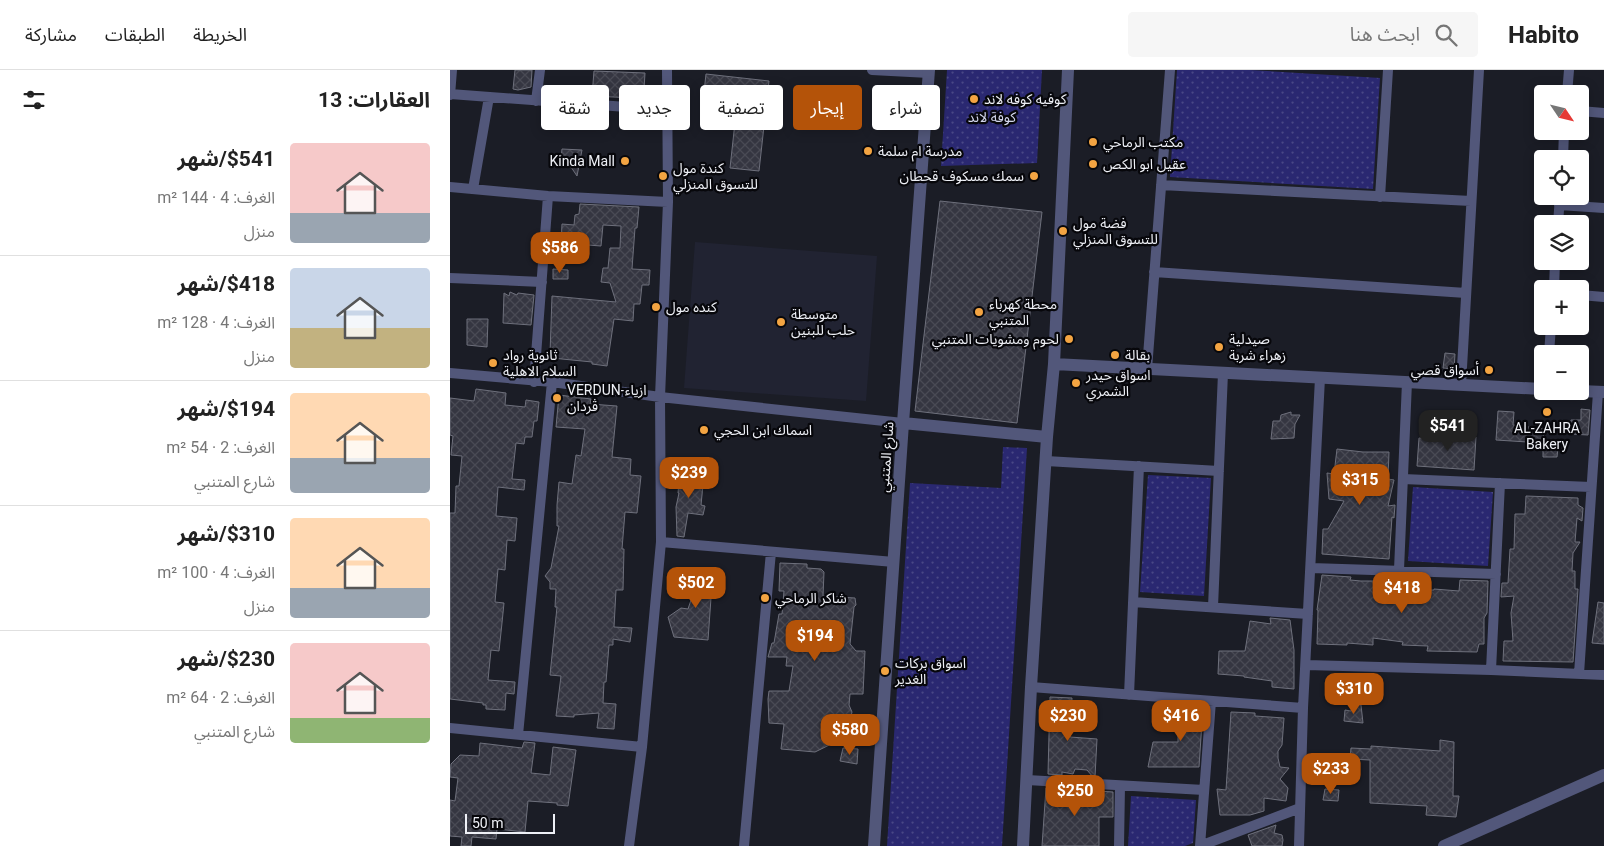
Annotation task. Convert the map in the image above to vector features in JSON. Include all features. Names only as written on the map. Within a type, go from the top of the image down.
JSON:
[{"type":"street","points":[[452,70],[450,94],[619,107]]},
{"type":"street","points":[[536,101],[540,70]]},
{"type":"street","points":[[667,70],[667,85]]},
{"type":"street","points":[[872,70],[929,71]]},
{"type":"street","points":[[1023,846],[1047,437],[1054,364],[1068,70]]},
{"type":"street","points":[[1147,369],[1170,70]]},
{"type":"street","points":[[1380,197],[1388,70]]},
{"type":"street","points":[[1461,385],[1479,70]]},
{"type":"street","points":[[1568,85],[1569,70]]},
{"type":"street","name":"شارع المتنبي","points":[[874,846],[929,71]]},
{"type":"street","points":[[474,189],[489,98]]},
{"type":"street","points":[[1589,112],[1604,113]]},
{"type":"street","points":[[629,846],[642,747],[661,542],[660,398],[668,202],[667,130]]},
{"type":"street","points":[[1161,185],[1471,201]]},
{"type":"street","points":[[450,187],[548,196],[668,202]]},
{"type":"street","points":[[534,382],[548,196]]},
{"type":"street","points":[[1588,205],[1604,208]]},
{"type":"street","points":[[1154,272],[1466,293]]},
{"type":"street","points":[[450,278],[542,282]]},
{"type":"street","points":[[1589,296],[1604,297]]},
{"type":"street","points":[[1054,364],[1534,389]]},
{"type":"street","points":[[450,373],[534,382],[552,382],[660,398],[1047,437]]},
{"type":"street","points":[[1213,608],[1223,373]]},
{"type":"street","points":[[1299,846],[1320,378]]},
{"type":"street","points":[[518,735],[552,382]]},
{"type":"street","points":[[1399,570],[1407,382]]},
{"type":"street","points":[[1578,674],[1591,487],[1601,392]]},
{"type":"street","points":[[1046,461],[1219,471]]},
{"type":"street","points":[[1129,695],[1140,466]]},
{"type":"street","points":[[1404,479],[1591,487]]},
{"type":"street","points":[[1491,670],[1500,483]]},
{"type":"street","points":[[661,542],[894,562]]},
{"type":"street","points":[[744,846],[771,552]]},
{"type":"street","points":[[1311,568],[1496,574]]},
{"type":"street","points":[[1133,602],[1308,614]]},
{"type":"street","points":[[1306,665],[1604,675]]},
{"type":"street","points":[[1031,687],[1304,708]]},
{"type":"street","points":[[1211,701],[1200,846],[1300,808]]},
{"type":"street","points":[[450,728],[642,747]]},
{"type":"street","points":[[1444,846],[1604,775]]},
{"type":"street","points":[[1027,780],[1204,790]]},
{"type":"street","points":[[1119,846],[1120,786]]},
{"type":"shaded area","name":"متوسطة حلب للبنين","points":[[695,242],[877,256],[866,401],[684,388]]},
{"type":"green space","name":"كوفة لاند","points":[[947,70],[1042,70],[1037,163],[941,166]]},
{"type":"green space","points":[[1177,70],[1250,70],[1380,78],[1373,189],[1170,177]]},
{"type":"green space","points":[[1003,447],[1027,448],[1002,846],[887,846],[910,483],[1001,488]]},
{"type":"green space","points":[[1148,475],[1211,478],[1204,596],[1140,592]]},
{"type":"green space","points":[[1413,487],[1493,492],[1488,566],[1408,561]]},
{"type":"green space","points":[[1131,796],[1196,800],[1193,843],[1185,846],[1128,846]]},
{"type":"building","points":[[515,70],[532,70],[531,87],[518,90],[513,89]]},
{"type":"building","points":[[594,71],[645,73],[644,85],[619,85],[619,97],[609,97],[609,85],[593,85]]},
{"type":"building","points":[[706,74],[769,81],[769,85],[705,85]]},
{"type":"building","points":[[734,130],[764,130],[759,171],[730,168]]},
{"type":"building","points":[[562,149],[582,150],[577,176],[571,167],[560,167]]},
{"type":"building","name":"محطة كهرباء المتنبي","points":[[940,201],[1042,212],[1017,423],[915,411]]},
{"type":"building","points":[[580,204],[639,207],[637,228],[635,228],[632,269],[650,270],[649,285],[642,285],[640,304],[634,304],[633,321],[614,319],[607,366],[592,364],[592,362],[552,358],[552,354],[550,354],[552,296],[616,302],[610,283],[601,282],[603,268],[608,268],[610,248],[620,248],[621,226],[603,225],[601,246],[561,243],[562,224],[574,225],[575,215],[579,214]]},
{"type":"building","points":[[553,269],[568,270],[568,279],[553,279]]},
{"type":"building","points":[[510,292],[517,295],[518,293],[534,295],[531,325],[503,323],[504,293],[509,296]]},
{"type":"building","points":[[467,319],[488,319],[487,347],[467,345]]},
{"type":"building","points":[[1445,353],[1455,354],[1454,369],[1443,368]]},
{"type":"building","points":[[476,389],[506,393],[505,405],[525,407],[526,400],[539,402],[537,421],[534,421],[532,437],[525,437],[524,444],[516,443],[512,479],[525,480],[524,490],[498,487],[496,516],[517,518],[515,541],[507,540],[505,570],[498,569],[495,602],[504,603],[499,651],[491,650],[488,680],[515,682],[514,694],[506,693],[505,710],[486,709],[486,705],[483,705],[483,703],[450,699],[450,513],[455,513],[456,486],[459,486],[462,456],[451,455],[453,436],[450,435],[450,398],[474,401]]},
{"type":"building","points":[[559,395],[591,399],[590,404],[617,406],[612,457],[631,459],[630,475],[641,476],[637,513],[625,512],[622,549],[624,549],[623,590],[616,590],[614,627],[632,628],[630,642],[613,639],[613,645],[609,645],[606,682],[604,682],[603,703],[616,704],[614,729],[597,728],[599,713],[574,715],[574,717],[556,716],[561,676],[550,675],[557,607],[555,607],[556,589],[550,589],[550,582],[545,576],[551,568],[559,526],[557,526],[557,505],[559,482],[572,484],[576,455],[581,456],[585,429],[556,427]]},
{"type":"building","points":[[1581,409],[1590,410],[1588,435],[1570,434],[1571,420],[1581,420]]},
{"type":"building","points":[[1498,411],[1514,412],[1513,425],[1544,429],[1543,443],[1496,440]]},
{"type":"building","points":[[1291,412],[1291,415],[1300,415],[1295,424],[1294,438],[1271,439],[1273,421],[1280,421],[1281,415]]},
{"type":"building","points":[[1440,435],[1476,437],[1474,470],[1417,466],[1419,438],[1440,439]]},
{"type":"building","points":[[1543,448],[1558,448],[1557,457],[1543,457]]},
{"type":"building","points":[[1337,449],[1389,452],[1388,479],[1394,480],[1388,506],[1395,505],[1394,518],[1392,517],[1389,559],[1322,554],[1323,529],[1328,529],[1344,501],[1329,499],[1327,473],[1334,474]]},
{"type":"building","points":[[680,471],[704,475],[701,505],[705,506],[703,515],[688,513],[684,537],[677,536],[676,507]]},
{"type":"building","points":[[1526,496],[1578,498],[1578,505],[1583,508],[1582,521],[1577,518],[1575,542],[1580,542],[1573,553],[1572,571],[1575,571],[1575,589],[1578,589],[1573,662],[1503,661],[1504,641],[1513,641],[1511,613],[1514,596],[1501,597],[1502,583],[1508,583],[1510,549],[1514,549],[1515,514],[1525,514]]},
{"type":"building","points":[[780,563],[807,564],[807,568],[821,569],[824,572],[823,596],[855,598],[856,605],[854,607],[850,644],[856,651],[865,651],[863,694],[850,694],[849,705],[852,712],[848,729],[860,730],[815,752],[781,749],[784,724],[769,723],[769,691],[789,691],[793,666],[786,666],[787,657],[768,657],[772,643],[774,643],[779,614],[782,614],[784,591],[779,591]]},
{"type":"building","points":[[696,568],[717,571],[715,585],[712,584],[708,640],[674,637],[668,617],[681,608],[688,609]]},
{"type":"building","points":[[1322,575],[1351,577],[1350,580],[1361,581],[1378,581],[1378,577],[1405,578],[1404,591],[1434,589],[1459,591],[1460,580],[1488,581],[1487,613],[1484,618],[1484,644],[1479,644],[1477,652],[1427,651],[1428,646],[1402,645],[1403,642],[1373,638],[1373,645],[1347,643],[1347,645],[1317,644],[1317,610]]},
{"type":"building","points":[[1598,602],[1604,603],[1604,644],[1592,643]]},
{"type":"building","points":[[1270,618],[1290,620],[1294,650],[1294,689],[1272,687],[1272,681],[1218,674],[1219,651],[1245,651],[1250,621],[1271,624]]},
{"type":"building","points":[[1050,697],[1072,698],[1070,737],[1097,739],[1095,777],[1087,770],[1075,769],[1073,774],[1062,772],[1062,775],[1048,774]]},
{"type":"building","points":[[1353,704],[1361,705],[1363,723],[1344,721],[1345,710],[1351,711]]},
{"type":"building","points":[[1181,705],[1203,707],[1199,767],[1148,767],[1153,742],[1178,742],[1178,723]]},
{"type":"building","points":[[1231,712],[1255,713],[1255,716],[1284,718],[1282,745],[1278,751],[1278,758],[1280,767],[1289,768],[1280,779],[1288,788],[1286,801],[1264,798],[1264,811],[1250,815],[1220,815],[1217,789],[1226,790]]},
{"type":"building","points":[[1440,740],[1454,742],[1453,796],[1459,796],[1456,817],[1426,815],[1427,806],[1370,803],[1370,760],[1350,759],[1351,748],[1371,749],[1371,746],[1440,751]]},
{"type":"building","points":[[524,742],[535,743],[531,773],[550,775],[553,747],[576,750],[568,806],[557,805],[557,803],[528,801],[525,832],[497,829],[496,839],[472,837],[471,846],[461,846],[462,837],[450,836],[450,800],[455,801],[458,778],[450,777],[451,764],[460,755],[479,756],[480,743],[522,748]]},
{"type":"building","points":[[843,748],[858,749],[857,764],[840,761]]},
{"type":"building","points":[[1046,788],[1063,789],[1063,792],[1082,794],[1082,790],[1113,792],[1113,817],[1099,817],[1099,846],[1042,846]]},
{"type":"building","points":[[1325,789],[1339,790],[1338,801],[1323,800]]},
{"type":"building","points":[[1276,825],[1274,833],[1282,835],[1282,846],[1252,846],[1248,835]]},
{"type":"place","name":"كوفيه كوفه لاند","points":[[974,99]]},
{"type":"place","name":"مكتب الرماحي","points":[[1093,142]]},
{"type":"place","name":"مدرسة ام سلمة","points":[[868,151]]},
{"type":"place","name":"Kinda Mall","points":[[625,161]]},
{"type":"place","name":"عقيل ابو الكص","points":[[1093,164]]},
{"type":"place","name":"كندة مول للتسوق المنزلي","points":[[663,176]]},
{"type":"place","name":"سمك مسكوف قحطان","points":[[1034,176]]},
{"type":"place","name":"فضة مول للتسوق المنزلي","points":[[1063,231]]},
{"type":"place","name":"كنده مول","points":[[656,307]]},
{"type":"place","name":"محطة كهرباء المتنبي","points":[[979,312]]},
{"type":"place","name":"متوسطة حلب للبنين","points":[[781,322]]},
{"type":"place","name":"لحوم ومشويات المتنبي","points":[[1069,339]]},
{"type":"place","name":"صيدلية زهراء شربة","points":[[1219,347]]},
{"type":"place","name":"بقالة","points":[[1115,355]]},
{"type":"place","name":"ثانوية رواد السلام الاهلية","points":[[493,363]]},
{"type":"place","name":"أسواق قصي","points":[[1489,370]]},
{"type":"place","name":"اسواق حيدر الشمري","points":[[1076,383]]},
{"type":"place","name":"VERDUN-ازياء ڤردان","points":[[557,398]]},
{"type":"place","name":"AL-ZAHRA Bakery","points":[[1547,412]]},
{"type":"place","name":"اسماك ابن الحجي","points":[[704,430]]},
{"type":"place","name":"شاكر الرماحي","points":[[765,598]]},
{"type":"place","name":"اسواق بركات الغدير","points":[[885,671]]}]
